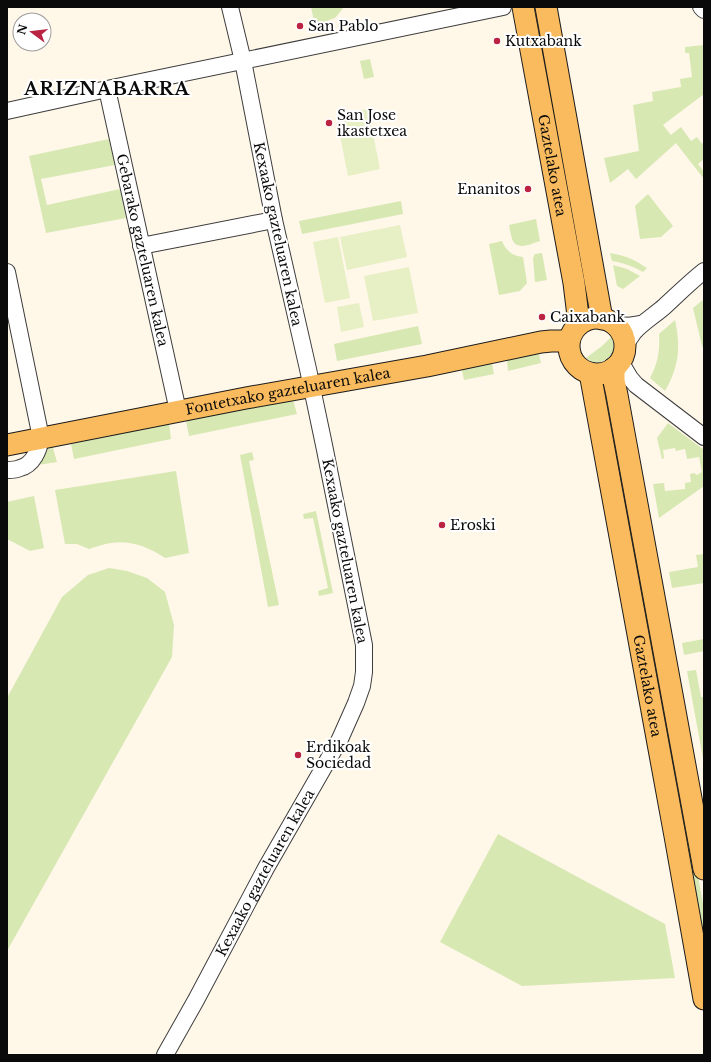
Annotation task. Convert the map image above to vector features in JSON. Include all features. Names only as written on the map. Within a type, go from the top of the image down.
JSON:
[{"type":"main road","name":"Gaztelako atea","points":[[523,7],[575,291],[574,333]]},
{"type":"main road","name":"Gaztelako atea","points":[[546,7],[608,321]]},
{"type":"main road","points":[[594,318],[608,321],[620,332],[623,337],[620,359],[603,374],[584,371],[575,363],[570,353],[569,347],[574,333],[586,320],[594,318]]},
{"type":"main road","name":"Fontetxako gazteluaren kalea","points":[[7,445],[246,398],[427,366],[550,341],[574,333]]},
{"type":"main road","name":"Gaztelako atea","points":[[620,359],[614,381],[704,870]]},
{"type":"main road","name":"Gaztelako atea","points":[[590,373],[704,1000]]},
{"type":"street","name":"Kexaako gazteluaren kalea","points":[[165,1055],[200,993],[266,868],[337,744],[356,703],[362,686],[364,672],[364,645],[326,451],[274,220],[230,7]]},
{"type":"street","points":[[7,111],[503,7]]},
{"type":"street","points":[[701,7],[704,10]]},
{"type":"street","name":"Gebarako gazteluaren kalea","points":[[107,89],[178,411]]},
{"type":"street","points":[[141,246],[274,220]]},
{"type":"street","points":[[704,271],[664,307],[641,324],[629,339],[620,359],[630,378],[636,385],[704,437]]},
{"type":"street","points":[[7,272],[41,438],[40,446],[35,456],[26,466],[7,470]]},
{"type":"street","points":[[608,321],[628,326],[641,324]]},
{"type":"green space","points":[[311,7],[344,7],[335,18],[315,25]]},
{"type":"green space","points":[[704,45],[704,94],[663,125],[671,135],[681,127],[691,141],[697,137],[702,144],[704,142],[704,159],[698,164],[704,172],[704,179],[676,143],[636,179],[628,169],[610,183],[604,158],[639,151],[633,105],[653,101],[652,92],[681,87],[680,79],[692,77],[689,53],[685,53],[685,47]]},
{"type":"green space","points":[[370,59],[374,77],[364,79],[360,61]]},
{"type":"green space","points":[[368,109],[380,169],[348,176],[336,115]]},
{"type":"green space","points":[[109,139],[115,165],[41,179],[47,205],[120,189],[126,218],[46,233],[29,156]]},
{"type":"green space","points":[[648,194],[673,226],[661,237],[640,239],[635,206]]},
{"type":"green space","points":[[401,201],[403,214],[302,234],[299,221]]},
{"type":"green space","points":[[536,219],[540,241],[526,246],[518,246],[515,244],[509,225]]},
{"type":"green space","points":[[400,225],[407,257],[347,270],[340,237]]},
{"type":"green space","points":[[338,237],[350,298],[325,303],[313,242]]},
{"type":"green space","points":[[502,241],[510,252],[523,257],[527,283],[520,291],[499,295],[489,244]]},
{"type":"green space","points":[[542,253],[547,280],[535,282],[533,258],[535,254]]},
{"type":"green space","points":[[610,253],[630,258],[647,268],[643,272],[628,265],[612,261]]},
{"type":"green space","points":[[613,265],[627,269],[640,276],[623,289],[617,286]]},
{"type":"green space","points":[[409,267],[418,313],[373,321],[364,276]]},
{"type":"green space","points":[[704,299],[704,348],[702,346],[693,308]]},
{"type":"green space","points":[[359,303],[364,327],[341,332],[337,307]]},
{"type":"green space","points":[[675,320],[678,339],[678,357],[670,382],[665,391],[650,378],[658,357],[659,334]]},
{"type":"green space","points":[[418,326],[422,344],[337,361],[334,344]]},
{"type":"green space","points":[[611,337],[613,348],[611,354],[606,360],[602,362],[594,362],[586,358],[602,346]]},
{"type":"green space","points":[[538,350],[541,363],[508,371],[507,360]]},
{"type":"green space","points":[[490,362],[492,364],[494,374],[464,380],[461,365]]},
{"type":"green space","points":[[293,400],[297,414],[189,436],[186,421],[236,411],[240,406]]},
{"type":"green space","points":[[610,401],[704,909],[704,954],[604,402]]},
{"type":"green space","points":[[668,423],[704,450],[704,486],[659,518],[653,484],[664,483],[665,491],[685,489],[685,483],[691,482],[690,474],[694,473],[697,475],[702,472],[699,457],[687,459],[685,449],[676,451],[675,448],[663,450],[664,458],[662,459],[657,438]]},
{"type":"green space","points":[[169,424],[171,439],[74,459],[71,444]]},
{"type":"green space","points":[[53,448],[57,462],[38,465],[47,449]]},
{"type":"green space","points":[[252,452],[254,460],[249,461],[279,605],[268,607],[240,455]]},
{"type":"green space","points":[[176,471],[189,553],[165,558],[139,545],[118,542],[108,543],[89,549],[77,544],[65,544],[55,490]]},
{"type":"green space","points":[[34,496],[44,548],[30,551],[7,539],[7,502]]},
{"type":"green space","points":[[316,511],[333,593],[319,596],[318,591],[328,588],[313,518],[304,519],[303,514]]},
{"type":"green space","points":[[704,554],[704,583],[672,588],[669,572],[698,567],[696,555]]},
{"type":"green space","points":[[109,568],[127,571],[147,578],[165,592],[174,625],[172,657],[7,951],[7,698],[62,597],[88,575]]},
{"type":"green space","points":[[704,639],[704,651],[684,655],[682,643]]},
{"type":"green space","points":[[696,670],[701,697],[704,697],[704,764],[687,671]]},
{"type":"green space","points":[[498,834],[665,924],[675,978],[522,986],[440,942]]},
{"type":"place","name":"San Pablo","points":[[300,26]]},
{"type":"place","name":"Kutxabank","points":[[497,41]]},
{"type":"place","name":"San Jose ikastetxea","points":[[329,123]]},
{"type":"place","name":"Enanitos","points":[[528,189]]},
{"type":"place","name":"Caixabank","points":[[542,317]]},
{"type":"place","name":"Eroski","points":[[442,525]]},
{"type":"place","name":"Erdikoak Sociedad","points":[[298,755]]},
{"type":"district","name":"ARIZNABARRA","points":[[107,89]]}]
